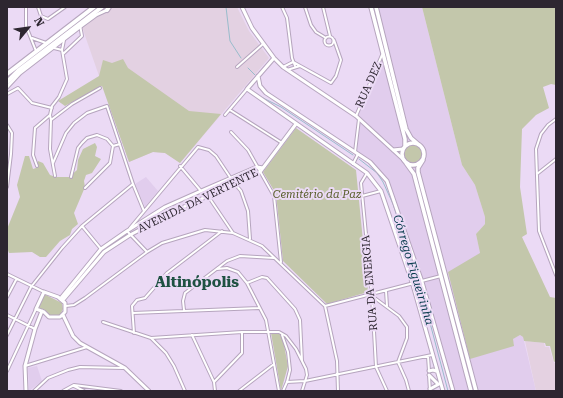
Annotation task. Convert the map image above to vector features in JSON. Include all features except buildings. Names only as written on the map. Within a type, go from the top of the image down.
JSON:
[{"type":"highway","points":[[7,74],[48,44],[94,7]]},
{"type":"highway","points":[[7,82],[19,70],[102,7]]},
{"type":"main road","points":[[371,7],[405,139],[405,162],[414,174],[470,391]]},
{"type":"main road","points":[[376,7],[406,130],[424,149],[423,160],[418,168],[418,172],[476,391]]},
{"type":"main road","points":[[404,148],[412,143],[418,144]]},
{"type":"main road","points":[[405,162],[415,165],[423,160]]},
{"type":"street","points":[[26,7],[26,26],[37,52]]},
{"type":"street","points":[[38,7],[41,16],[48,20],[65,7]]},
{"type":"street","points":[[242,7],[252,28],[274,58],[283,67],[357,117],[405,162]]},
{"type":"street","points":[[282,7],[288,18],[293,62],[295,66]]},
{"type":"street","points":[[305,7],[314,29],[326,38]]},
{"type":"street","points":[[293,62],[322,80],[331,84],[333,82],[341,60],[338,46],[330,36],[323,7]]},
{"type":"street","points":[[7,87],[20,73],[64,40],[80,25],[108,8]]},
{"type":"street","points":[[63,54],[82,36],[80,25]]},
{"type":"street","points":[[326,38],[330,36]]},
{"type":"street","points":[[31,37],[48,44]]},
{"type":"street","points":[[326,38],[325,43],[329,46],[333,44],[334,40]]},
{"type":"street","points":[[54,176],[50,148],[50,115],[67,79],[62,50],[64,40]]},
{"type":"street","points":[[238,67],[263,44]]},
{"type":"street","points":[[54,48],[62,50]]},
{"type":"street","name":"RUA DEZ","points":[[357,117],[383,54]]},
{"type":"street","points":[[225,115],[274,58]]},
{"type":"street","points":[[283,67],[293,62]]},
{"type":"street","points":[[288,70],[295,66],[301,66]]},
{"type":"street","points":[[258,76],[264,91],[370,162],[387,181],[422,282],[453,391]]},
{"type":"street","points":[[7,94],[18,88],[32,102],[52,108]]},
{"type":"street","points":[[51,120],[72,104],[100,88]]},
{"type":"street","points":[[247,89],[367,173],[381,191],[413,285],[436,371],[443,391]]},
{"type":"street","points":[[259,98],[264,91]]},
{"type":"street","points":[[53,163],[64,138],[74,123],[87,113],[107,106],[133,184],[144,211]]},
{"type":"street","points":[[230,110],[282,143]]},
{"type":"street","points":[[37,166],[32,155],[35,128],[36,125],[50,115]]},
{"type":"street","points":[[355,152],[357,117]]},
{"type":"street","points":[[556,120],[548,125],[541,134],[536,149],[539,231],[556,275]]},
{"type":"street","name":"AVENIDA DA VERTENTE","points":[[62,299],[104,252],[130,235],[175,210],[260,172],[296,124]]},
{"type":"street","points":[[7,125],[12,133],[7,187]]},
{"type":"street","points":[[231,132],[242,142],[274,196],[281,262]]},
{"type":"street","points":[[71,177],[78,148],[87,138],[100,135],[107,139],[113,146]]},
{"type":"street","points":[[113,146],[120,144]]},
{"type":"street","points":[[85,188],[110,163],[113,146]]},
{"type":"street","points":[[147,252],[127,231],[180,166],[198,147],[210,150],[216,156],[230,177]]},
{"type":"street","points":[[391,150],[404,148]]},
{"type":"street","points":[[353,164],[358,154]]},
{"type":"street","points":[[537,174],[556,159]]},
{"type":"street","points":[[180,166],[201,190]]},
{"type":"street","name":"AVENIDA DA VERTENTE","points":[[62,299],[101,249],[127,231],[165,207],[201,190],[257,167],[263,168]]},
{"type":"street","name":"RUA DA ENERGIA","points":[[367,173],[361,183],[372,295],[376,367],[387,391]]},
{"type":"street","points":[[7,335],[31,287],[82,226],[133,184]]},
{"type":"street","points":[[235,184],[241,191],[248,211],[250,239]]},
{"type":"street","points":[[362,196],[381,191]]},
{"type":"street","points":[[208,196],[232,233]]},
{"type":"street","points":[[82,226],[104,252]]},
{"type":"street","points":[[66,306],[74,305],[85,298],[147,252],[162,243],[205,230],[223,230],[250,239],[262,246],[281,262],[326,306],[337,361],[338,391]]},
{"type":"street","points":[[134,333],[132,306],[137,300],[145,298],[167,273],[223,230]]},
{"type":"street","points":[[184,310],[182,300],[185,293],[227,261],[240,256],[275,258]]},
{"type":"street","points":[[217,269],[227,268],[238,272],[247,283],[266,320],[279,391]]},
{"type":"street","points":[[7,274],[31,287],[62,299],[66,306],[63,315],[73,336],[124,368],[145,386],[148,391]]},
{"type":"street","points":[[326,306],[413,285],[441,276]]},
{"type":"street","points":[[247,283],[257,278],[267,278],[298,314],[300,320],[303,362]]},
{"type":"street","points":[[7,298],[16,280]]},
{"type":"street","points":[[386,291],[387,306]]},
{"type":"street","points":[[7,371],[44,292]]},
{"type":"street","points":[[372,295],[402,319],[407,328],[407,338],[398,362],[406,380],[408,391]]},
{"type":"street","points":[[133,313],[259,308]]},
{"type":"street","points":[[36,309],[52,319],[63,315]]},
{"type":"street","points":[[26,391],[25,366],[35,329],[42,312]]},
{"type":"street","points":[[7,315],[35,329]]},
{"type":"street","points":[[103,322],[151,338],[242,332],[280,332],[286,336],[292,344],[307,372],[302,391]]},
{"type":"street","points":[[214,382],[242,353],[242,332]]},
{"type":"street","points":[[280,332],[284,337],[288,352],[290,370],[288,382],[283,391]]},
{"type":"street","points":[[192,335],[214,382],[215,391]]},
{"type":"street","points":[[151,338],[166,353],[174,366],[185,391]]},
{"type":"street","points":[[25,366],[89,347]]},
{"type":"street","points":[[288,382],[305,381],[432,355]]},
{"type":"street","points":[[428,356],[430,390],[440,384]]},
{"type":"street","points":[[240,391],[274,364]]},
{"type":"street","points":[[34,391],[48,378],[80,367],[124,368]]},
{"type":"street","points":[[429,373],[434,370],[436,371]]},
{"type":"street","points":[[429,373],[440,384]]},
{"type":"street","points":[[74,385],[84,391]]},
{"type":"street","points":[[63,391],[74,385],[121,391]]},
{"type":"shaded area","points":[[106,7],[237,7],[249,31],[269,58],[180,163],[165,153],[153,152],[129,162],[82,27]]},
{"type":"shaded area","points":[[377,7],[422,7],[462,165],[475,185],[485,217],[485,224],[476,234],[480,253],[514,346],[512,339],[520,335],[523,337],[536,391],[453,391],[422,282],[387,181],[378,169],[355,152],[359,119],[356,116],[387,47]]},
{"type":"shaded area","points":[[146,177],[158,191],[145,207],[135,184]]},
{"type":"shaded area","points":[[525,341],[544,343],[545,347],[549,347],[554,363],[556,362],[556,391],[536,391]]},
{"type":"shaded area","points":[[37,366],[42,381],[29,391],[28,368]]},
{"type":"green space","points":[[422,7],[556,7],[556,85],[551,84],[543,87],[549,108],[536,115],[522,129],[520,187],[527,234],[522,237],[550,297],[556,298],[556,361],[554,362],[550,346],[546,346],[545,343],[524,341],[523,337],[520,335],[513,339],[514,346],[470,359],[448,272],[480,253],[476,234],[485,224],[485,217],[475,185],[462,165]]},
{"type":"green space","points":[[123,59],[128,68],[189,111],[221,114],[180,163],[165,153],[153,152],[129,162],[102,86],[65,106],[58,101],[99,76],[103,60],[112,63]]},
{"type":"green space","name":"Cemitério da Paz","points":[[296,128],[356,170],[368,292],[327,304],[283,261],[276,194],[263,172]]},
{"type":"green space","points":[[95,143],[97,147],[95,156],[101,159],[92,173],[86,175],[84,181],[85,187],[74,213],[78,224],[72,229],[70,235],[60,241],[46,257],[40,257],[32,252],[9,253],[7,248],[7,229],[20,197],[17,185],[25,156],[29,156],[33,169],[36,168],[38,161],[43,163],[50,175],[56,177],[69,177],[77,170],[78,160],[83,149]]},
{"type":"green space","points":[[413,144],[420,147],[423,154],[420,161],[413,164],[406,161],[403,154],[406,147]]},
{"type":"green space","points":[[44,294],[62,303],[63,309],[60,315],[52,317],[38,308]]},
{"type":"green space","points":[[271,333],[280,334],[283,337],[288,366],[281,391]]},
{"type":"waterway","name":"Córrego Figueirinha","points":[[226,7],[230,41],[241,58]]},
{"type":"waterway","name":"Córrego Figueirinha","points":[[248,68],[255,75]]},
{"type":"waterway","name":"Córrego Figueirinha","points":[[263,98],[281,107],[353,155]]},
{"type":"waterway","name":"Córrego Figueirinha","points":[[359,159],[377,173],[383,182],[393,204],[425,304],[448,391]]},
{"type":"district","name":"Altinópolis","points":[[197,283]]}]
